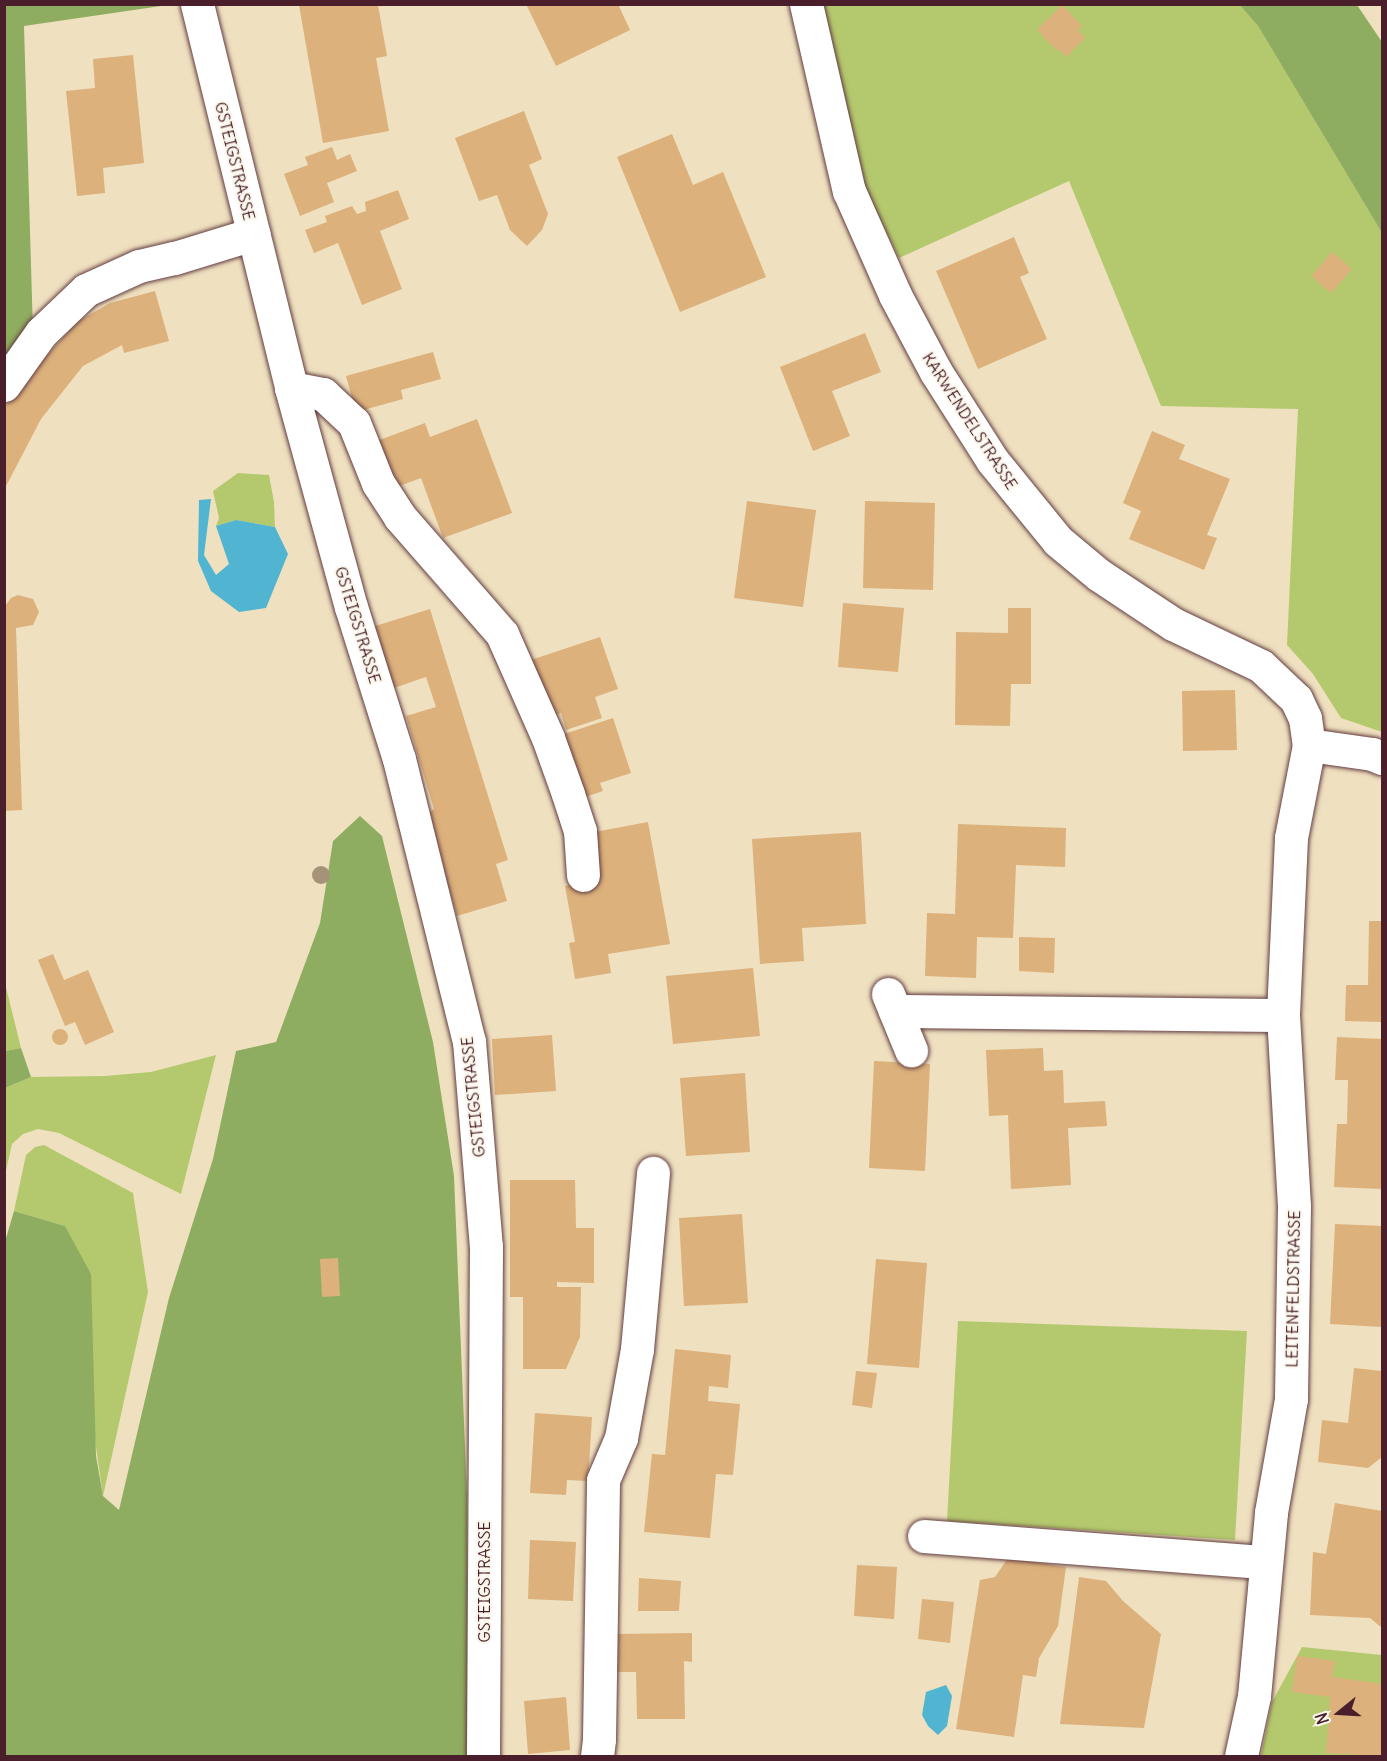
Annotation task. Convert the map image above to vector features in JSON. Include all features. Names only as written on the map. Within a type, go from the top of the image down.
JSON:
[{"type":"street","name":"GSTEIGSTRASSE","points":[[197,4],[291,388],[351,607],[399,759],[470,1041],[486,1246],[483,1756]]},
{"type":"street","name":"KARWENDELSTRASSE","points":[[806,4],[849,190],[895,295],[936,372],[992,460],[1058,541],[1099,575],[1173,624],[1261,666],[1280,682],[1296,699],[1305,718],[1309,745]]},
{"type":"street","points":[[4,384],[41,333],[86,290],[139,266],[175,258],[253,234]]},
{"type":"street","points":[[291,388],[323,394],[354,423],[378,483],[400,517],[502,634],[548,738],[568,794],[580,831],[583,875]]},
{"type":"street","points":[[1309,745],[1383,758]]},
{"type":"street","name":"LEITENFELDSTRASSE","points":[[1241,1756],[1254,1696],[1265,1562],[1291,1400],[1294,1206],[1283,1015],[1291,838],[1309,745]]},
{"type":"street","points":[[911,1050],[891,1001],[1283,1015]]},
{"type":"street","points":[[597,1756],[603,1480],[621,1438],[637,1349],[653,1173]]},
{"type":"street","points":[[924,1536],[1265,1562]]},
{"type":"green space","points":[[1240,4],[1258,26],[1382,233],[1382,732],[1341,718],[1313,674],[1287,645],[1298,409],[1161,406],[1069,181],[899,258],[864,186],[815,5]]},
{"type":"green space","points":[[5,5],[168,5],[24,26],[33,333],[5,371]]},
{"type":"green space","points":[[1240,5],[1357,5],[1382,42],[1382,233],[1258,26]]},
{"type":"green space","points":[[238,473],[269,475],[274,502],[275,527],[236,520],[216,526],[219,518],[213,491]]},
{"type":"green space","points":[[360,816],[382,836],[433,1042],[454,1176],[467,1496],[468,1756],[5,1756],[4,1245],[14,1211],[65,1226],[91,1274],[96,1456],[103,1496],[119,1510],[169,1298],[213,1159],[236,1051],[276,1042],[320,923],[333,841]]},
{"type":"green space","points":[[4,979],[21,1048],[5,1051],[4,1051]]},
{"type":"green space","points":[[21,1048],[31,1077],[5,1088],[5,1051]]},
{"type":"green space","points":[[216,1055],[181,1194],[59,1133],[38,1129],[23,1134],[12,1144],[5,1175],[5,1088],[31,1077],[105,1076],[151,1072]]},
{"type":"green space","points":[[44,1145],[133,1193],[148,1292],[103,1496],[65,1226],[14,1211],[26,1155],[35,1147]]},
{"type":"green space","points":[[958,1321],[1247,1331],[1235,1540],[947,1521]]},
{"type":"green space","points":[[1302,1647],[1382,1655],[1382,1756],[1261,1756],[1272,1702]]},
{"type":"water","points":[[211,499],[204,555],[216,575],[229,564],[216,526],[236,520],[275,527],[288,554],[266,608],[239,612],[211,591],[198,561],[199,500]]},
{"type":"water","points":[[946,1685],[952,1696],[947,1726],[938,1735],[928,1726],[922,1715],[926,1692]]},
{"type":"building","points":[[526,4],[618,4],[630,30],[556,66]]},
{"type":"building","points":[[299,5],[378,5],[387,56],[376,58],[389,131],[323,143]]},
{"type":"building","points":[[1062,5],[1082,26],[1078,30],[1085,38],[1066,57],[1037,30]]},
{"type":"building","points":[[133,55],[144,163],[103,168],[105,193],[77,196],[66,91],[95,88],[93,59]]},
{"type":"building","points":[[524,111],[542,159],[529,165],[548,214],[542,230],[527,246],[510,230],[497,195],[479,201],[455,138]]},
{"type":"building","points":[[672,134],[693,185],[723,172],[766,277],[680,312],[617,157]]},
{"type":"building","points":[[332,147],[337,160],[350,154],[357,171],[327,183],[334,202],[300,216],[284,174],[308,165],[305,157]]},
{"type":"building","points":[[398,190],[409,219],[380,231],[402,289],[362,305],[338,243],[314,253],[305,230],[327,222],[325,216],[352,206],[357,214],[366,211],[365,202]]},
{"type":"building","points":[[1014,237],[1029,273],[1020,277],[1047,339],[978,369],[936,271]]},
{"type":"building","points":[[1332,252],[1352,269],[1331,293],[1311,276]]},
{"type":"building","points":[[155,291],[169,341],[124,353],[122,345],[83,366],[41,419],[4,490],[4,408],[24,381],[77,322],[110,303]]},
{"type":"building","points":[[865,333],[881,372],[832,391],[850,436],[813,451],[780,367]]},
{"type":"building","points":[[433,352],[441,379],[401,390],[403,399],[356,412],[346,376]]},
{"type":"building","points":[[477,419],[512,513],[443,538],[421,478],[394,488],[377,441],[425,423],[430,437]]},
{"type":"building","points":[[1152,431],[1185,445],[1179,459],[1230,479],[1207,535],[1217,538],[1204,570],[1129,539],[1141,511],[1123,503]]},
{"type":"building","points":[[747,501],[816,510],[803,607],[734,598]]},
{"type":"building","points":[[865,501],[935,503],[933,590],[863,588]]},
{"type":"building","points":[[18,595],[33,599],[39,612],[33,625],[16,628],[22,810],[4,811],[4,607],[11,598]]},
{"type":"building","points":[[843,603],[904,608],[898,672],[838,667]]},
{"type":"building","points":[[1008,608],[1031,608],[1031,684],[1011,684],[1010,726],[955,725],[956,632],[1008,633]]},
{"type":"building","points":[[430,609],[508,860],[496,864],[507,901],[457,916],[426,815],[434,809],[406,716],[436,707],[426,677],[391,689],[372,627]]},
{"type":"building","points":[[600,637],[618,689],[595,697],[602,718],[566,730],[561,713],[547,718],[528,661]]},
{"type":"building","points":[[1235,690],[1237,750],[1183,751],[1182,691]]},
{"type":"building","points":[[613,718],[631,773],[600,783],[603,791],[576,800],[555,737]]},
{"type":"building","points":[[648,822],[670,944],[608,954],[611,973],[575,979],[569,943],[575,942],[565,886],[592,881],[584,834]]},
{"type":"building","points":[[958,824],[1066,828],[1065,867],[1016,865],[1013,938],[977,937],[976,978],[925,976],[927,913],[955,914]]},
{"type":"building","points":[[861,832],[866,924],[802,928],[804,961],[760,964],[752,839]]},
{"type":"building","points":[[1369,921],[1382,921],[1382,1022],[1345,1021],[1346,985],[1368,985]]},
{"type":"building","points":[[1019,937],[1055,938],[1054,973],[1019,971]]},
{"type":"building","points":[[53,954],[64,980],[88,970],[114,1032],[85,1045],[75,1022],[65,1026],[38,960]]},
{"type":"building","points":[[753,968],[760,1036],[673,1044],[666,976]]},
{"type":"building","points":[[60,1029],[66,1031],[68,1037],[66,1043],[60,1045],[54,1043],[52,1037],[54,1031]]},
{"type":"building","points":[[552,1035],[556,1091],[495,1095],[492,1039]]},
{"type":"building","points":[[1337,1037],[1382,1039],[1382,1189],[1334,1187],[1337,1124],[1347,1124],[1348,1080],[1335,1080]]},
{"type":"building","points":[[1043,1048],[1044,1071],[1063,1070],[1064,1103],[1105,1101],[1107,1126],[1068,1128],[1071,1185],[1011,1189],[1008,1115],[989,1116],[986,1050]]},
{"type":"building","points":[[874,1061],[930,1064],[925,1171],[869,1168]]},
{"type":"building","points":[[745,1073],[750,1152],[686,1156],[680,1078]]},
{"type":"building","points":[[510,1180],[575,1180],[576,1228],[594,1228],[594,1283],[557,1282],[557,1287],[581,1287],[580,1337],[566,1369],[523,1369],[523,1297],[510,1297]]},
{"type":"building","points":[[742,1214],[748,1303],[684,1306],[679,1218]]},
{"type":"building","points":[[1335,1224],[1382,1226],[1382,1327],[1330,1324]]},
{"type":"building","points":[[338,1258],[340,1296],[322,1297],[320,1259]]},
{"type":"building","points":[[876,1259],[927,1263],[919,1368],[867,1364]]},
{"type":"building","points":[[675,1349],[731,1355],[728,1388],[709,1386],[708,1401],[740,1404],[733,1475],[716,1474],[710,1538],[644,1532],[652,1454],[665,1455]]},
{"type":"building","points":[[1354,1368],[1382,1371],[1382,1457],[1368,1468],[1318,1462],[1322,1420],[1348,1423]]},
{"type":"building","points":[[856,1371],[877,1373],[872,1408],[852,1405]]},
{"type":"building","points":[[535,1413],[592,1417],[588,1481],[567,1480],[566,1495],[530,1493]]},
{"type":"building","points":[[1335,1503],[1382,1511],[1382,1628],[1370,1618],[1310,1615],[1313,1552],[1326,1554]]},
{"type":"building","points":[[530,1540],[576,1542],[573,1601],[528,1599]]},
{"type":"building","points":[[1008,1558],[1066,1567],[1058,1626],[1039,1658],[1036,1677],[1023,1675],[1014,1737],[956,1729],[980,1580],[995,1577]]},
{"type":"building","points":[[857,1565],[897,1567],[894,1619],[854,1616]]},
{"type":"building","points":[[1079,1577],[1106,1581],[1123,1601],[1161,1634],[1144,1728],[1060,1724]]},
{"type":"building","points":[[639,1578],[681,1581],[679,1611],[638,1611]]},
{"type":"building","points":[[922,1599],[954,1602],[950,1643],[918,1639]]},
{"type":"building","points":[[692,1633],[692,1662],[684,1661],[685,1719],[637,1719],[636,1672],[615,1672],[614,1634]]},
{"type":"building","points":[[1297,1656],[1335,1661],[1332,1677],[1382,1684],[1382,1756],[1326,1753],[1330,1697],[1292,1692]]},
{"type":"building","points":[[566,1697],[570,1750],[528,1754],[524,1701]]}]
